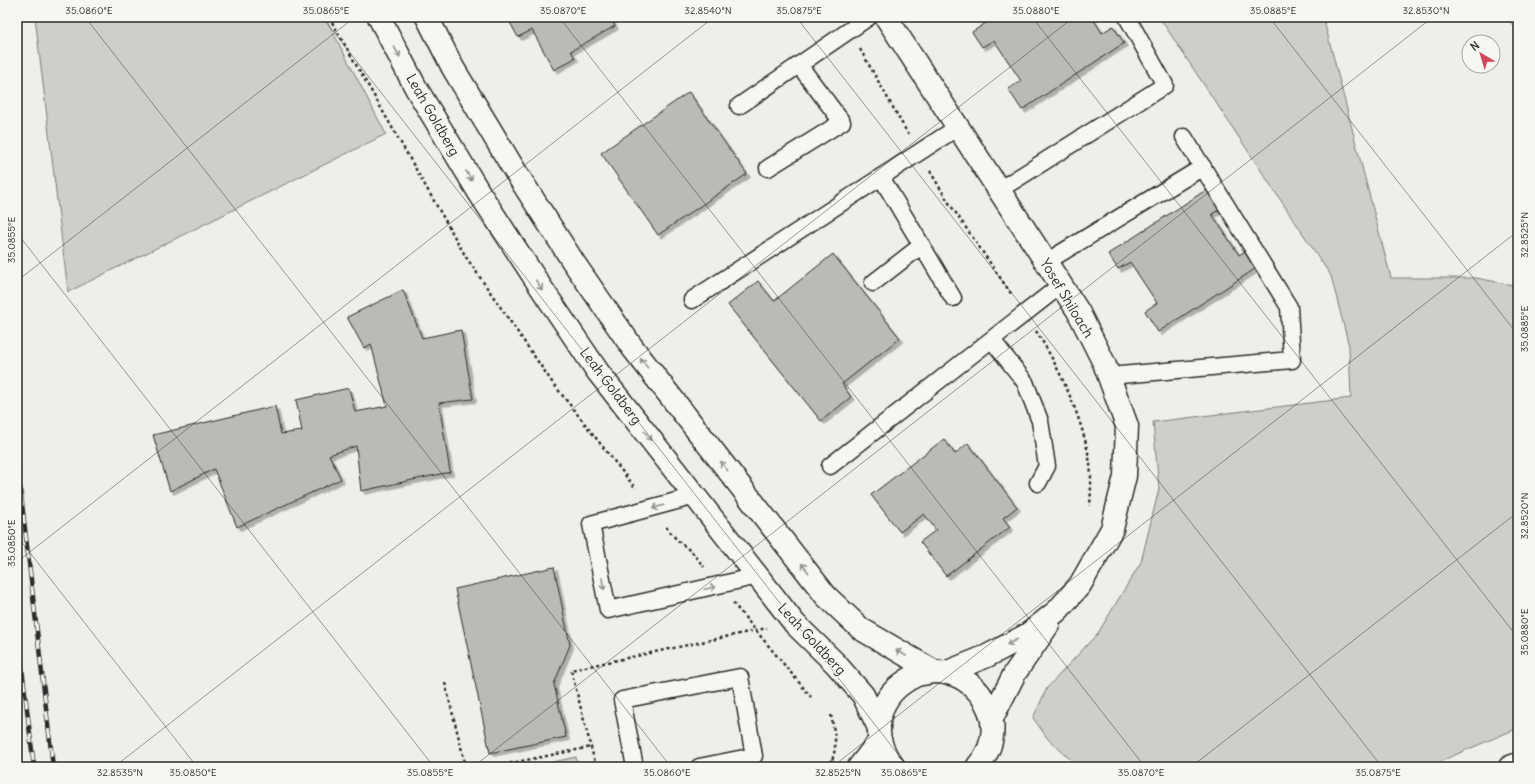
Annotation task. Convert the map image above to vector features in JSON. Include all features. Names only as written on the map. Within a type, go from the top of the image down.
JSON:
[{"type":"street","name":"Leah Goldberg","points":[[378,17],[416,88],[480,194],[598,372],[795,624],[835,663],[863,694],[879,734],[882,748],[886,757],[894,767]]},
{"type":"street","points":[[427,17],[453,68],[515,171],[574,263],[632,347],[826,596],[861,629],[940,673],[987,656],[1027,635],[1057,611],[1065,602]]},
{"type":"street","name":"Yosef Shiloach","points":[[886,17],[1078,311],[1104,363],[1127,426],[1125,476],[1112,529],[1081,584],[1065,602]]},
{"type":"street","points":[[977,767],[985,757],[992,728],[1015,673],[1065,602]]},
{"type":"street","points":[[859,767],[868,757],[879,734],[882,709],[892,692],[916,675],[940,673],[955,675],[972,684],[985,700],[999,767]]},
{"type":"street","points":[[1510,767],[1518,764]]},
{"type":"lane","points":[[739,106],[869,17]]},
{"type":"lane","points":[[999,190],[1165,85],[1127,17]]},
{"type":"lane","points":[[768,168],[842,122],[799,65]]},
{"type":"lane","points":[[692,300],[958,127]]},
{"type":"lane","points":[[1109,376],[1292,360],[1289,307],[1184,137]]},
{"type":"lane","points":[[1046,262],[1203,167]]},
{"type":"lane","points":[[881,177],[953,298]]},
{"type":"lane","points":[[873,283],[922,246]]},
{"type":"lane","points":[[830,466],[1061,285]]},
{"type":"lane","points":[[992,340],[1025,382],[1040,421],[1047,466],[1038,484]]},
{"type":"lane","points":[[695,496],[652,509],[591,524],[608,610],[758,576]]},
{"type":"lane","points":[[635,767],[622,700],[740,677],[754,756],[699,767]]},
{"type":"path","points":[[329,17],[466,257],[552,382],[677,540],[692,552],[811,697]]},
{"type":"path","points":[[596,767],[571,670],[755,630],[795,624]]},
{"type":"path","points":[[445,683],[466,767]]},
{"type":"path","points":[[826,767],[832,760],[836,750],[831,715]]},
{"type":"path","points":[[492,767],[591,747]]},
{"type":"path","points":[[832,760],[837,767]]},
{"type":"shaded area","points":[[35,17],[325,17],[386,134],[68,292]]},
{"type":"shaded area","points":[[1159,17],[1323,17],[1391,278],[1476,278],[1518,286],[1518,728],[1430,767],[1079,767],[1048,739],[1033,718],[1047,688],[1098,633],[1141,562],[1159,489],[1153,422],[1351,398],[1349,346],[1331,276]]},
{"type":"shaded area","points":[[576,757],[578,767],[530,767]]},
{"type":"building","points":[[507,17],[610,17],[615,26],[571,51],[575,58],[554,70],[532,30],[518,37]]},
{"type":"building","points":[[995,17],[1092,17],[1102,33],[1113,26],[1124,43],[1022,110],[1008,89],[1021,81],[994,40],[982,47],[972,32]]},
{"type":"building","points":[[689,92],[747,174],[658,235],[601,153]]},
{"type":"building","points":[[1212,186],[1225,206],[1212,214],[1239,255],[1250,248],[1261,265],[1158,332],[1145,311],[1157,303],[1130,262],[1118,269],[1108,254]]},
{"type":"building","points":[[833,254],[900,338],[842,384],[851,397],[821,421],[728,305],[758,281],[774,301]]},
{"type":"building","points":[[403,290],[422,338],[461,330],[473,399],[439,403],[450,472],[361,491],[356,446],[329,455],[341,479],[237,527],[214,469],[170,491],[153,435],[275,406],[281,434],[302,431],[296,400],[349,388],[355,412],[387,406],[371,344],[364,348],[347,317]]},
{"type":"building","points":[[944,439],[955,454],[968,443],[1017,507],[1003,518],[1010,527],[946,576],[920,542],[936,530],[924,514],[900,532],[871,495]]},
{"type":"building","points":[[554,567],[570,645],[554,684],[566,737],[490,753],[455,589]]},
{"type":"railway","points":[[17,461],[53,767]]},
{"type":"railway","points":[[17,627],[34,767]]}]
